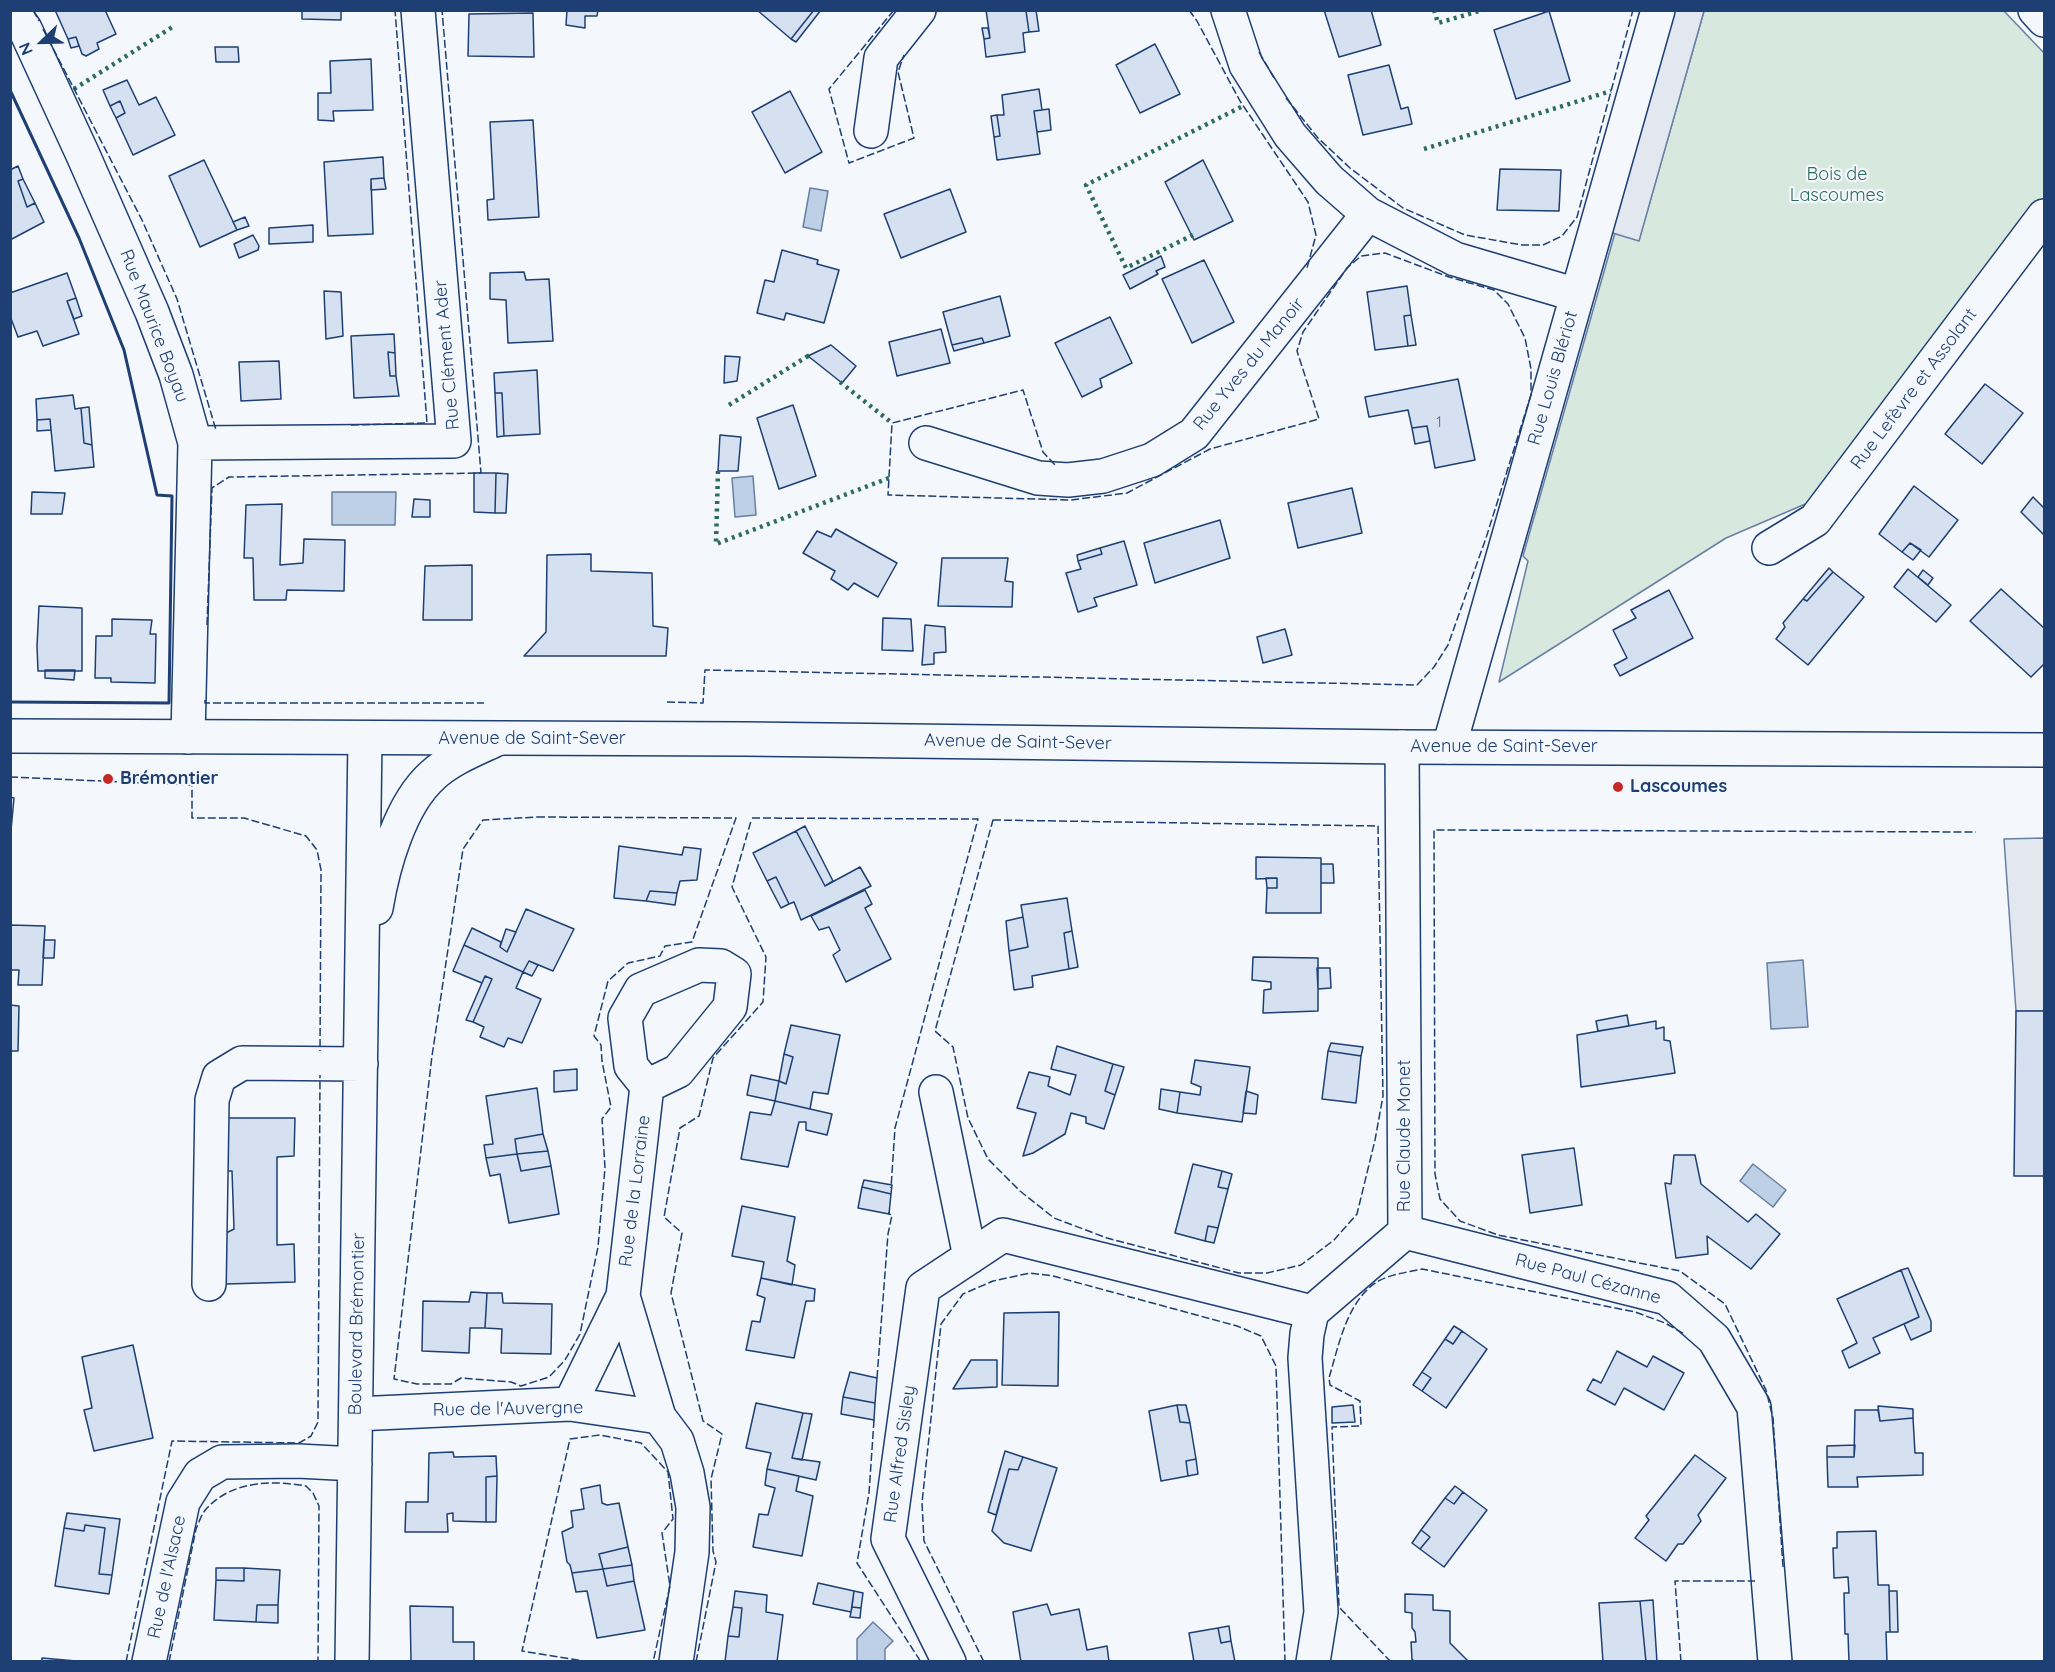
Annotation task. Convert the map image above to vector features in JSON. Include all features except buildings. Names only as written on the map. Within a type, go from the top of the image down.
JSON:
[{"type":"street","name":"Rue Maurice Boyau","points":[[12,10],[30,39],[152,312],[177,375],[195,443],[188,737]]},
{"type":"street","name":"Rue Clément Ader","points":[[195,443],[454,441],[418,10]]},
{"type":"street","points":[[870,131],[881,58],[919,10]]},
{"type":"street","points":[[1228,10],[1246,64],[1290,135],[1329,180],[1368,214],[1455,259],[1577,295]]},
{"type":"street","name":"Rue Louis Blériot","points":[[1449,747],[1658,10]]},
{"type":"street","points":[[2035,10],[2044,20]]},
{"type":"street","name":"Rue Yves du Manoir","points":[[926,443],[1038,478],[1068,480],[1103,476],[1152,460],[1194,434],[1368,214]]},
{"type":"street","name":"Rue Lefèvre et Assolant","points":[[1769,548],[1815,520],[2044,216]]},
{"type":"street","name":"Avenue de Saint-Sever","points":[[10,736],[745,739],[1402,747],[2038,751]]},
{"type":"street","name":"Boulevard Brémontier","points":[[352,1662],[366,738]]},
{"type":"street","name":"Boulevard Brémontier","points":[[362,987],[377,903],[395,834],[410,801],[433,774],[465,754],[497,739]]},
{"type":"street","name":"Rue Claude Monet","points":[[1312,1312],[1405,1232],[1402,747]]},
{"type":"street","points":[[209,1284],[212,1100],[219,1077],[242,1063],[361,1064]]},
{"type":"street","name":"Rue de la Lorraine","points":[[570,1404],[623,1296],[647,1086]]},
{"type":"street","points":[[936,1092],[970,1257]]},
{"type":"street","name":"Rue Paul Cézanne","points":[[1405,1232],[1667,1298],[1714,1339],[1754,1407],[1775,1662]]},
{"type":"street","name":"Rue Alfred Sisley","points":[[949,1662],[888,1539],[922,1288],[1003,1235],[1312,1312]]},
{"type":"street","name":"Rue de la Lorraine","points":[[623,1296],[659,1417]]},
{"type":"street","points":[[1312,1312],[1305,1358],[1321,1612],[1313,1662]]},
{"type":"street","name":"Rue de l'Auvergne","points":[[356,1414],[570,1404],[659,1417]]},
{"type":"street","points":[[659,1417],[677,1441],[687,1473],[693,1507],[692,1552],[676,1662]]},
{"type":"street","name":"Rue de l'Alsace","points":[[149,1662],[183,1502],[200,1475],[222,1462],[298,1461],[355,1464]]},
{"type":"green space","name":"Bois de Lascoumes","points":[[1704,11],[2004,11],[2044,53],[2044,201],[1817,499],[1726,538],[1499,682],[1528,561],[1523,556],[1615,233],[1639,240]]},
{"type":"shaded area","points":[[1658,11],[1704,11],[1639,241],[1596,228]]},
{"type":"shaded area","points":[[2044,838],[2044,1011],[2016,1011],[2004,839]]},
{"type":"water","points":[[810,188],[828,191],[821,231],[803,227]]},
{"type":"water","points":[[753,476],[756,515],[735,517],[732,478]]},
{"type":"water","points":[[332,492],[396,492],[395,525],[332,525]]},
{"type":"water","points":[[1803,960],[1808,1027],[1771,1029],[1767,963]]},
{"type":"water","points":[[1753,1164],[1786,1190],[1773,1207],[1740,1181]]},
{"type":"water","points":[[873,1622],[893,1641],[885,1649],[885,1661],[857,1661],[857,1639]]},
{"type":"hedge","points":[[1434,10],[1438,23],[1483,10]]},
{"type":"hedge","points":[[74,89],[174,26]]},
{"type":"hedge","points":[[1424,149],[1611,91]]},
{"type":"hedge","points":[[1193,235],[1126,268],[1086,185],[1243,106]]},
{"type":"hedge","points":[[729,405],[808,356],[810,357]]},
{"type":"hedge","points":[[840,382],[892,423]]},
{"type":"hedge","points":[[718,471],[716,544],[889,478]]},
{"type":"fence","points":[[33,10],[39,21]]},
{"type":"fence","points":[[351,425],[427,423],[395,10]]},
{"type":"fence","points":[[207,625],[212,488],[229,477],[481,473],[442,10]]},
{"type":"fence","points":[[894,10],[829,89],[849,163],[914,138],[898,72],[904,55]]},
{"type":"fence","points":[[1189,10],[1240,101],[1308,202],[1316,235],[1307,268]]},
{"type":"fence","points":[[1286,98],[1318,138],[1350,168],[1403,208],[1465,235],[1522,245],[1543,245],[1562,236],[1577,217],[1633,10]]},
{"type":"fence","points":[[43,29],[142,220],[177,299],[216,430]]},
{"type":"fence","points":[[1259,52],[1274,78]]},
{"type":"fence","points":[[667,702],[703,703],[705,670],[1417,685],[1434,667],[1448,645],[1486,538],[1531,395],[1531,369],[1525,338],[1508,304],[1494,290],[1449,277],[1385,253],[1361,256],[1347,268],[1303,332],[1297,351],[1319,419],[1210,449],[1127,493],[1071,500],[888,495],[892,423],[1023,390],[1043,452],[1056,466]]},
{"type":"fence","points":[[205,700],[205,703],[484,703]]},
{"type":"fence","points":[[10,777],[192,785],[192,818],[244,818],[306,836],[317,850],[321,870],[320,1051]]},
{"type":"fence","points":[[537,817],[736,818],[692,942],[665,946],[660,956],[628,963],[608,981],[594,1036],[601,1045],[611,1107],[602,1119],[605,1168],[598,1247],[580,1334],[565,1360],[549,1377],[521,1386],[511,1382],[461,1378],[451,1384],[417,1384],[394,1379],[432,1056],[463,849],[483,820],[537,817]]},
{"type":"fence","points":[[752,818],[978,819],[895,1128],[891,1188]]},
{"type":"fence","points":[[993,820],[1378,826],[1383,1096],[1357,1214],[1334,1240],[1301,1265],[1267,1273],[1239,1273],[1107,1238],[1054,1218],[1020,1191],[988,1159],[968,1118],[953,1047],[935,1031],[993,820]]},
{"type":"fence","points":[[696,1662],[716,1562],[713,1551],[711,1479],[722,1434],[703,1421],[671,1293],[682,1233],[664,1217],[680,1128],[699,1116],[713,1058],[763,1002],[766,957],[732,887],[751,821]]},
{"type":"fence","points":[[1783,1567],[1773,1418],[1766,1390],[1725,1304],[1680,1271],[1498,1235],[1460,1221],[1440,1199],[1435,1174],[1434,830],[1976,832]]},
{"type":"fence","points":[[126,1662],[172,1441],[299,1443],[311,1436],[318,1422],[320,1075]]},
{"type":"fence","points":[[877,1378],[888,1234],[892,1215],[889,1212]]},
{"type":"fence","points":[[1391,1662],[1339,1607],[1332,1427],[1361,1426],[1360,1401],[1330,1385],[1329,1378],[1348,1318],[1369,1288],[1380,1280],[1422,1269],[1635,1312],[1665,1323],[1686,1335]]},
{"type":"fence","points":[[984,1662],[924,1541],[922,1503],[941,1324],[963,1294],[993,1281],[1030,1273],[1053,1276],[1237,1326],[1261,1336],[1276,1366],[1285,1662]]},
{"type":"fence","points":[[874,1420],[869,1493],[857,1563],[921,1662]]},
{"type":"fence","points":[[590,1662],[522,1651],[570,1439],[600,1435],[641,1443],[668,1472],[673,1519],[662,1533],[670,1586],[653,1662]]},
{"type":"fence","points":[[169,1662],[196,1529],[204,1512],[228,1492],[266,1483],[306,1486],[313,1493],[319,1506],[318,1662]]},
{"type":"fence","points":[[1681,1662],[1675,1581],[1755,1581]]},
{"type":"wall","points":[[10,90],[79,238],[124,350],[157,495],[172,496],[169,703],[10,702]]},
{"type":"place","name":"Brémontier","points":[[108,779]]},
{"type":"place","name":"Lascoumes","points":[[1618,787]]}]
